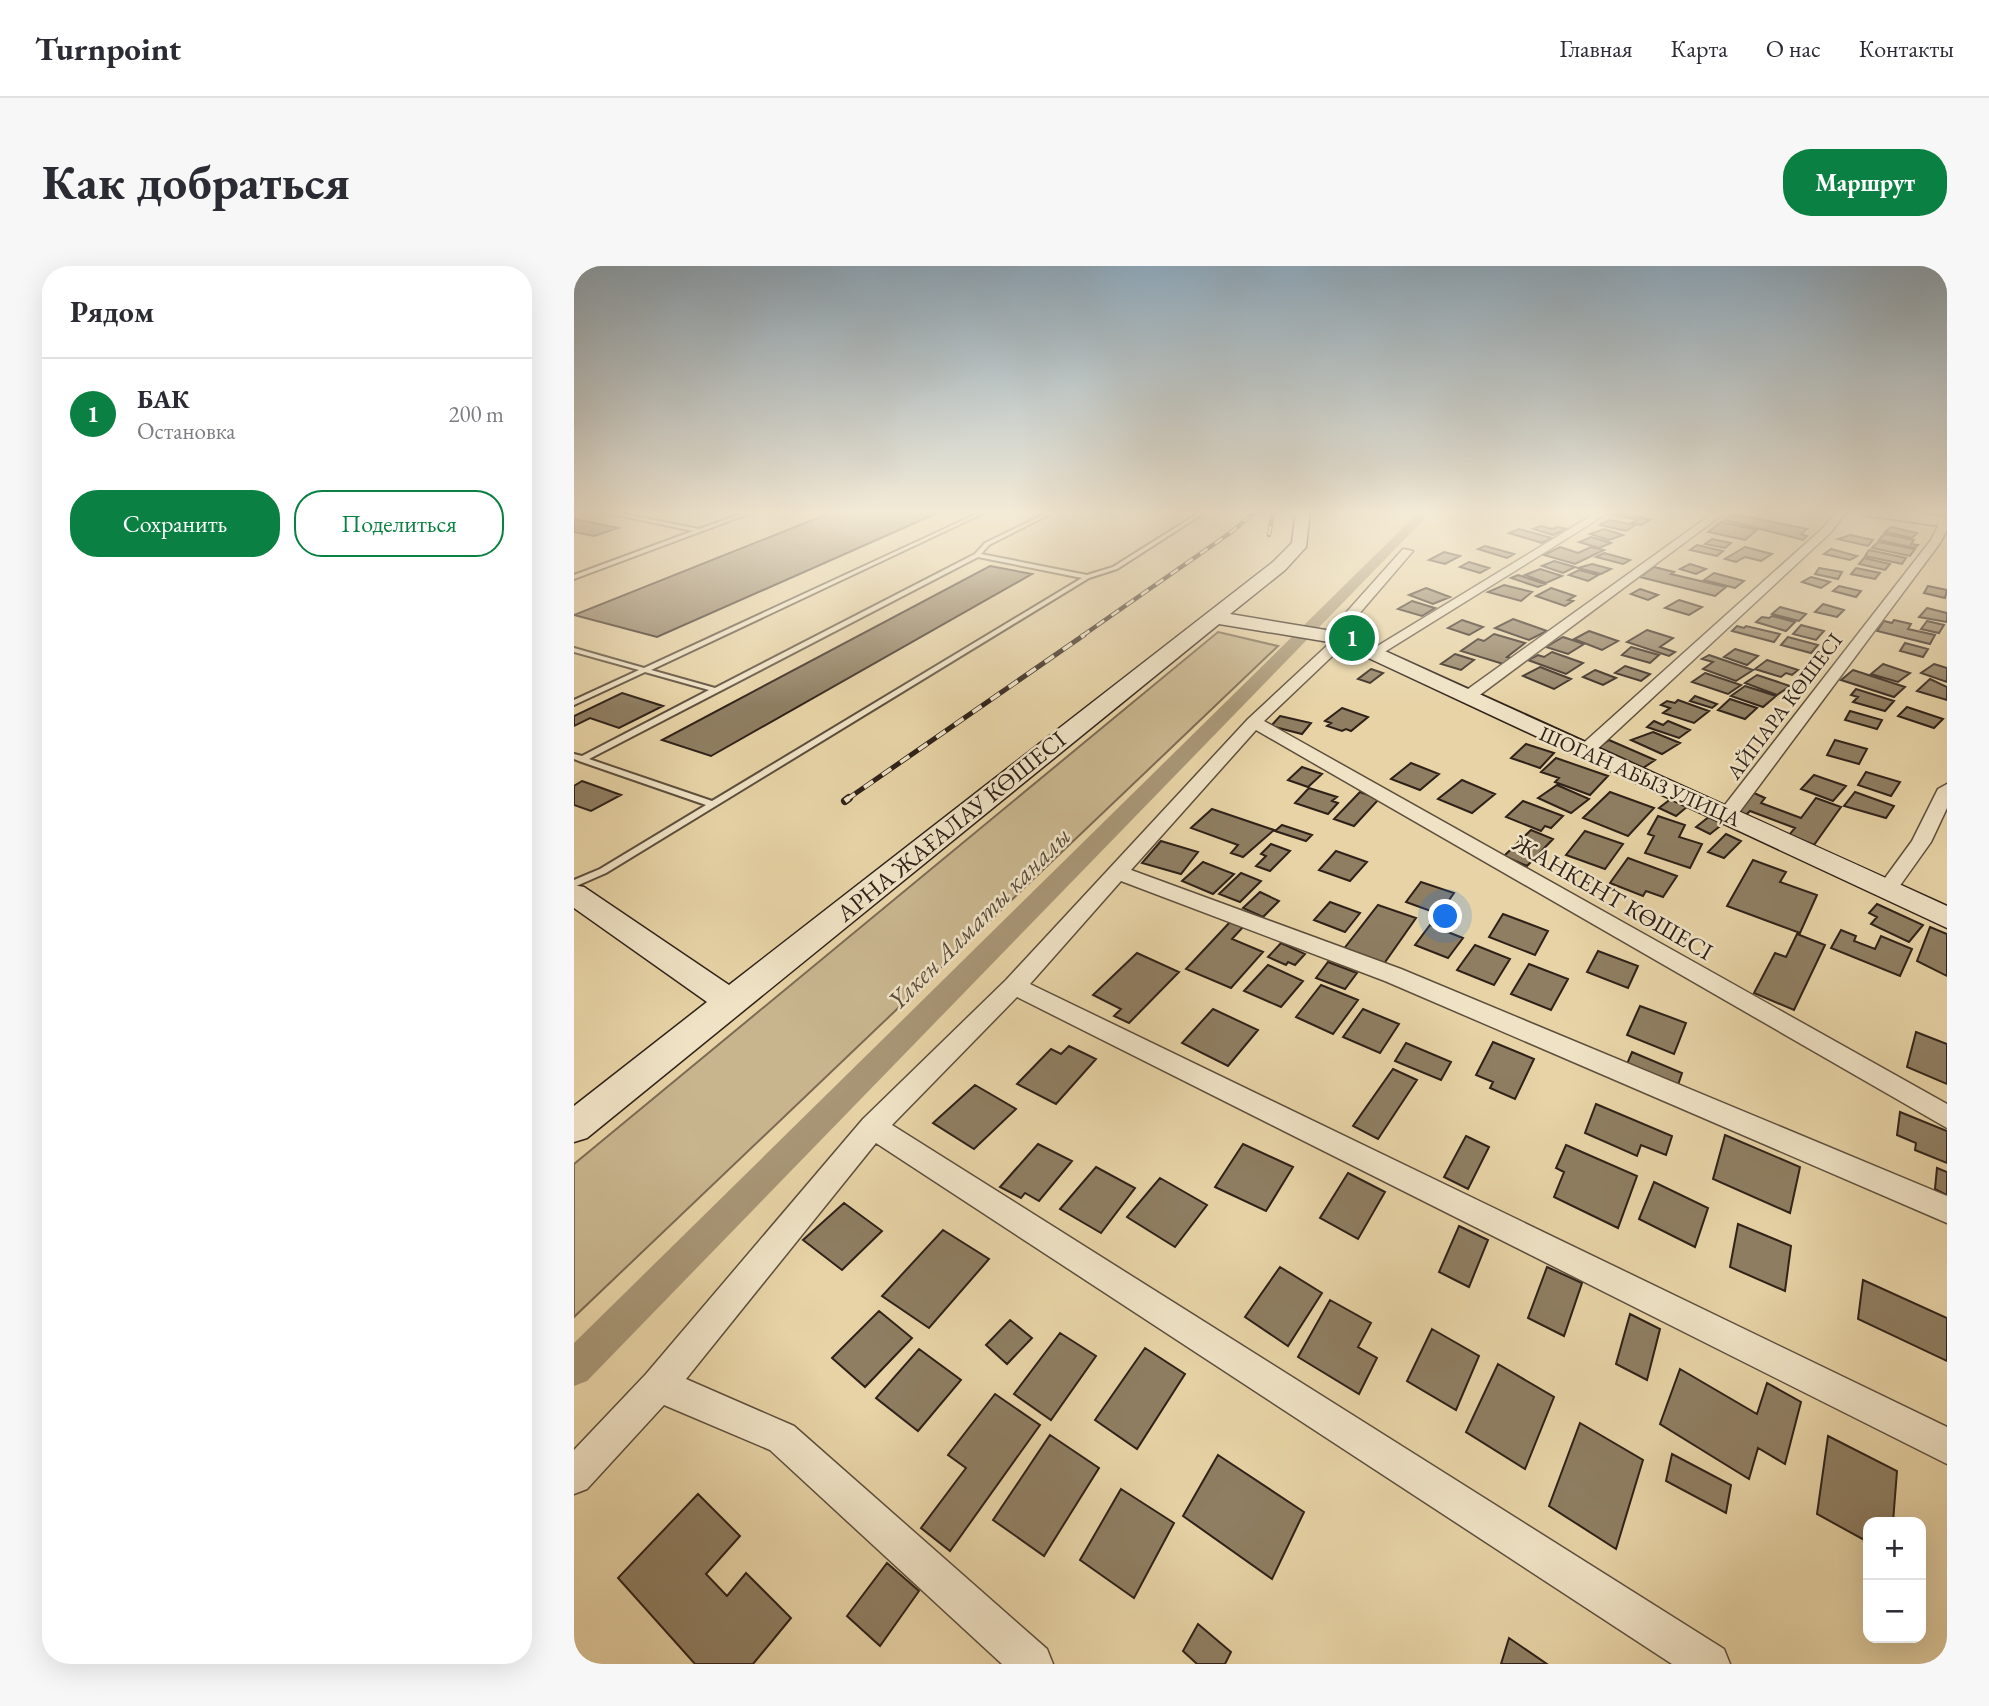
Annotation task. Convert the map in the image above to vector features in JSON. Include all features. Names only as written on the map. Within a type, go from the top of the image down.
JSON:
[{"type":"street","name":"АРНА ЖАҒАЛАУ КӨШЕСІ","points":[[574,1127],[1266,576]]},
{"type":"street","points":[[574,1476],[658,1386],[873,1127],[1014,986],[1254,722],[1336,639],[1387,576]]},
{"type":"street","points":[[1373,653],[1499,576]]},
{"type":"street","points":[[1466,697],[1632,576]]},
{"type":"street","points":[[1585,751],[1775,576]]},
{"type":"street","name":"АЙПАРА КӨШЕСІ","points":[[1728,814],[1909,576]]},
{"type":"street","name":"ШОГАН АБЫЗ УЛИЦА","points":[[1213,617],[1336,639],[1373,653],[1728,814],[1947,918]]},
{"type":"street","name":"ЖАНКЕНТ КӨШЕСІ","points":[[1254,722],[1947,1117]]},
{"type":"street","points":[[1887,889],[1921,842],[1947,789]]},
{"type":"street","points":[[1119,873],[1393,975],[1947,1210]]},
{"type":"street","points":[[574,894],[730,1002]]},
{"type":"street","points":[[1014,986],[1947,1446]]},
{"type":"street","points":[[873,1127],[1709,1664]]},
{"type":"street","points":[[658,1386],[695,1399],[782,1438],[1032,1664]]},
{"type":"lane","points":[[574,703],[846,576]]},
{"type":"lane","points":[[578,757],[716,690],[936,576]]},
{"type":"lane","points":[[574,884],[603,871],[1087,577]]},
{"type":"lane","points":[[574,650],[716,690]]},
{"type":"lane","points":[[578,757],[713,804]]},
{"type":"shaded area","points":[[1218,632],[1278,646],[574,1317],[574,1164]]},
{"type":"building","points":[[671,576],[794,576],[657,637],[574,615]]},
{"type":"building","points":[[971,576],[1028,576],[711,756],[662,740]]},
{"type":"building","points":[[1522,576],[1545,584],[1538,587],[1511,578]]},
{"type":"building","points":[[1528,576],[1561,576],[1546,583]]},
{"type":"building","points":[[1573,576],[1596,576],[1588,581]]},
{"type":"building","points":[[1680,576],[1726,587],[1715,596],[1640,577]]},
{"type":"building","points":[[1709,576],[1726,576],[1744,581],[1735,588],[1704,580]]},
{"type":"building","points":[[1811,577],[1830,582],[1821,588],[1802,582]]},
{"type":"building","points":[[1504,585],[1532,592],[1521,601],[1488,592]]},
{"type":"building","points":[[1839,586],[1861,591],[1856,597],[1833,591]]},
{"type":"building","points":[[1928,586],[1947,590],[1945,598],[1924,593]]},
{"type":"building","points":[[1426,588],[1450,597],[1433,604],[1409,595]]},
{"type":"building","points":[[1551,588],[1575,596],[1568,600],[1573,601],[1565,606],[1536,596]]},
{"type":"building","points":[[1640,589],[1658,595],[1648,600],[1631,594]]},
{"type":"building","points":[[1679,600],[1702,607],[1689,615],[1665,608]]},
{"type":"building","points":[[1412,601],[1435,608],[1422,616],[1398,609]]},
{"type":"building","points":[[1823,604],[1844,610],[1837,617],[1815,612]]},
{"type":"building","points":[[1780,607],[1806,614],[1799,621],[1772,614]]},
{"type":"building","points":[[1927,608],[1947,613],[1947,622],[1919,617]]},
{"type":"building","points":[[1772,616],[1795,622],[1786,631],[1756,622],[1762,617]]},
{"type":"building","points":[[1513,619],[1547,631],[1529,640],[1495,628]]},
{"type":"building","points":[[1462,620],[1483,627],[1469,635],[1448,628]]},
{"type":"building","points":[[1894,620],[1911,624],[1908,629],[1935,635],[1930,644],[1877,631],[1884,621],[1892,623]]},
{"type":"building","points":[[1927,621],[1944,625],[1939,633],[1921,629]]},
{"type":"building","points":[[1801,625],[1824,631],[1816,640],[1793,634]]},
{"type":"building","points":[[1737,626],[1780,634],[1774,642],[1732,631]]},
{"type":"building","points":[[1647,630],[1673,638],[1660,647],[1675,652],[1669,656],[1627,642]]},
{"type":"building","points":[[1589,631],[1618,641],[1602,650],[1574,639]]},
{"type":"building","points":[[1494,634],[1525,643],[1507,657],[1511,658],[1503,664],[1461,651],[1478,639],[1484,641]]},
{"type":"building","points":[[1563,637],[1584,644],[1568,654],[1546,647]]},
{"type":"building","points":[[1788,637],[1818,645],[1811,653],[1781,645]]},
{"type":"building","points":[[1905,643],[1928,649],[1923,657],[1900,651]]},
{"type":"building","points":[[1631,647],[1659,655],[1650,663],[1622,655]]},
{"type":"building","points":[[1735,649],[1758,656],[1747,665],[1724,657]]},
{"type":"building","points":[[1552,652],[1583,663],[1566,674],[1528,660],[1538,655],[1544,657]]},
{"type":"building","points":[[1455,654],[1474,660],[1461,670],[1441,664]]},
{"type":"building","points":[[1709,655],[1753,670],[1736,681],[1703,669],[1713,662],[1702,659]]},
{"type":"building","points":[[1767,660],[1798,670],[1792,675],[1786,673],[1781,677],[1755,669]]},
{"type":"building","points":[[1883,664],[1910,673],[1898,682],[1871,674]]},
{"type":"building","points":[[1934,664],[1947,668],[1947,682],[1921,673]]},
{"type":"building","points":[[1625,666],[1650,674],[1641,681],[1615,673]]},
{"type":"building","points":[[1540,667],[1571,679],[1554,689],[1523,676]]},
{"type":"building","points":[[1371,669],[1383,673],[1370,683],[1358,679]]},
{"type":"building","points":[[1595,670],[1616,678],[1603,685],[1583,677]]},
{"type":"building","points":[[1853,670],[1905,687],[1894,697],[1841,680]]},
{"type":"building","points":[[1705,673],[1741,685],[1728,694],[1692,682]]},
{"type":"building","points":[[1757,675],[1790,686],[1777,695],[1745,683]]},
{"type":"building","points":[[1930,679],[1947,687],[1947,700],[1917,691]]},
{"type":"building","points":[[1745,686],[1776,696],[1763,707],[1731,696]]},
{"type":"building","points":[[1856,689],[1894,701],[1885,711],[1853,702],[1858,697],[1851,695]]},
{"type":"building","points":[[622,693],[663,706],[619,728],[590,718],[574,726],[574,716]]},
{"type":"building","points":[[1695,696],[1717,704],[1712,708],[1690,701]]},
{"type":"building","points":[[1730,699],[1757,708],[1745,719],[1718,710]]},
{"type":"building","points":[[1678,700],[1709,711],[1694,723],[1663,713],[1670,708],[1661,705],[1667,701],[1675,703]]},
{"type":"building","points":[[1907,707],[1943,719],[1934,728],[1898,716]]},
{"type":"building","points":[[1342,708],[1368,717],[1351,731],[1327,726],[1331,723],[1325,721]]},
{"type":"building","points":[[1850,711],[1882,720],[1877,729],[1845,720]]},
{"type":"building","points":[[1280,716],[1311,723],[1302,734],[1271,726]]},
{"type":"building","points":[[1654,721],[1663,725],[1668,721],[1690,730],[1679,738],[1647,727]]},
{"type":"building","points":[[1653,732],[1680,743],[1662,754],[1631,740]]},
{"type":"building","points":[[1609,740],[1655,760],[1643,768],[1597,748]]},
{"type":"building","points":[[1835,740],[1867,749],[1859,764],[1827,755]]},
{"type":"building","points":[[1526,744],[1554,753],[1540,768],[1511,758]]},
{"type":"building","points":[[1556,758],[1608,776],[1590,795],[1555,782],[1559,778],[1541,772]]},
{"type":"building","points":[[1411,763],[1439,774],[1420,790],[1391,779]]},
{"type":"building","points":[[1302,767],[1322,774],[1308,787],[1288,780]]},
{"type":"building","points":[[1866,772],[1900,782],[1891,796],[1858,785]]},
{"type":"building","points":[[1814,775],[1846,786],[1833,801],[1801,789]]},
{"type":"building","points":[[1462,780],[1495,794],[1472,813],[1438,799]]},
{"type":"building","points":[[582,781],[621,795],[591,811],[574,805],[574,786]]},
{"type":"building","points":[[1557,785],[1589,799],[1571,813],[1538,798]]},
{"type":"building","points":[[1309,788],[1337,797],[1332,801],[1338,803],[1328,814],[1295,803]]},
{"type":"building","points":[[1360,792],[1379,799],[1354,826],[1334,819]]},
{"type":"building","points":[[1610,792],[1654,808],[1628,836],[1583,818]]},
{"type":"building","points":[[1855,792],[1894,806],[1886,818],[1844,806]]},
{"type":"building","points":[[1754,793],[1765,798],[1761,803],[1801,818],[1816,798],[1841,807],[1814,845],[1789,835],[1795,828],[1750,811],[1745,816],[1737,813]]},
{"type":"building","points":[[1672,798],[1688,806],[1676,816],[1659,808]]},
{"type":"building","points":[[1523,801],[1563,816],[1551,828],[1545,826],[1541,831],[1506,817]]},
{"type":"building","points":[[1212,809],[1274,830],[1243,857],[1231,853],[1238,845],[1191,828]]},
{"type":"building","points":[[1658,816],[1685,825],[1679,837],[1702,844],[1690,868],[1645,853],[1654,836],[1648,834]]},
{"type":"building","points":[[1710,816],[1724,823],[1710,834],[1696,827]]},
{"type":"building","points":[[1282,825],[1312,835],[1306,841],[1275,831]]},
{"type":"building","points":[[1531,830],[1553,839],[1527,866],[1504,856]]},
{"type":"building","points":[[1585,831],[1623,844],[1605,869],[1566,855]]},
{"type":"building","points":[[1726,834],[1741,841],[1724,858],[1708,852]]},
{"type":"building","points":[[1161,841],[1198,852],[1181,874],[1142,863]]},
{"type":"building","points":[[1271,844],[1290,851],[1270,871],[1256,866],[1266,856],[1261,854]]},
{"type":"building","points":[[1336,851],[1367,862],[1350,881],[1319,870]]},
{"type":"building","points":[[1628,858],[1677,876],[1663,897],[1646,891],[1643,896],[1610,883]]},
{"type":"building","points":[[1753,860],[1786,872],[1780,882],[1817,895],[1800,933],[1727,906]]},
{"type":"building","points":[[1203,862],[1234,874],[1213,894],[1182,881]]},
{"type":"building","points":[[1241,873],[1261,881],[1240,902],[1219,894]]},
{"type":"building","points":[[1421,882],[1454,893],[1439,914],[1406,902]]},
{"type":"building","points":[[1260,892],[1279,901],[1263,917],[1243,908]]},
{"type":"building","points":[[1330,902],[1360,913],[1345,932],[1314,920]]},
{"type":"building","points":[[1877,904],[1923,925],[1909,942],[1871,924],[1877,917],[1869,913]]},
{"type":"building","points":[[1378,905],[1416,918],[1383,965],[1343,950]]},
{"type":"building","points":[[1503,914],[1548,931],[1535,955],[1489,937]]},
{"type":"building","points":[[1231,921],[1244,926],[1232,939],[1263,952],[1231,988],[1186,969]]},
{"type":"building","points":[[1430,925],[1463,938],[1448,958],[1415,945]]},
{"type":"building","points":[[1930,927],[1947,934],[1947,976],[1917,961]]},
{"type":"building","points":[[1841,930],[1856,936],[1854,941],[1875,949],[1881,936],[1912,949],[1900,976],[1831,948]]},
{"type":"building","points":[[1797,934],[1825,945],[1794,1010],[1754,993],[1775,953],[1786,957]]},
{"type":"building","points":[[1281,943],[1305,954],[1295,965],[1288,962],[1286,965],[1268,957]]},
{"type":"building","points":[[1475,945],[1510,959],[1494,985],[1457,970]]},
{"type":"building","points":[[1598,951],[1638,966],[1628,988],[1587,972]]},
{"type":"building","points":[[1137,953],[1179,972],[1129,1023],[1114,1016],[1121,1009],[1093,995]]},
{"type":"building","points":[[1328,962],[1357,973],[1345,989],[1316,978]]},
{"type":"building","points":[[1529,964],[1568,979],[1551,1010],[1511,994]]},
{"type":"building","points":[[1268,965],[1303,981],[1281,1007],[1244,991]]},
{"type":"building","points":[[1321,985],[1358,1000],[1333,1034],[1296,1017]]},
{"type":"building","points":[[1640,1006],[1686,1023],[1674,1054],[1627,1035]]},
{"type":"building","points":[[1213,1009],[1258,1030],[1228,1066],[1182,1043]]},
{"type":"building","points":[[1363,1009],[1399,1024],[1380,1053],[1343,1037]]},
{"type":"building","points":[[1916,1032],[1947,1044],[1947,1084],[1907,1067]]},
{"type":"building","points":[[1493,1042],[1534,1059],[1515,1099],[1490,1088],[1493,1082],[1476,1075]]},
{"type":"building","points":[[1406,1043],[1451,1062],[1441,1080],[1395,1061]]},
{"type":"building","points":[[1069,1046],[1096,1059],[1056,1104],[1017,1084],[1051,1049],[1061,1054]]},
{"type":"building","points":[[1632,1052],[1682,1073],[1678,1085],[1627,1064]]},
{"type":"building","points":[[1393,1069],[1417,1080],[1378,1139],[1353,1126]]},
{"type":"building","points":[[975,1085],[1016,1109],[974,1149],[933,1123]]},
{"type":"building","points":[[1596,1104],[1672,1136],[1666,1155],[1641,1145],[1637,1156],[1585,1133]]},
{"type":"building","points":[[1900,1112],[1947,1131],[1947,1163],[1915,1150],[1916,1143],[1897,1135]]},
{"type":"building","points":[[1725,1135],[1800,1167],[1790,1213],[1713,1179]]},
{"type":"building","points":[[1466,1136],[1489,1147],[1468,1189],[1444,1177]]},
{"type":"building","points":[[1038,1144],[1072,1161],[1039,1201],[1025,1193],[1021,1198],[1000,1187]]},
{"type":"building","points":[[1243,1144],[1293,1167],[1266,1211],[1215,1187]]},
{"type":"building","points":[[1566,1145],[1637,1176],[1618,1228],[1554,1197],[1564,1172],[1556,1168]]},
{"type":"building","points":[[1096,1167],[1135,1188],[1101,1233],[1060,1209]]},
{"type":"building","points":[[1937,1168],[1947,1172],[1947,1195],[1935,1189]]},
{"type":"building","points":[[1348,1173],[1385,1192],[1358,1239],[1320,1218]]},
{"type":"building","points":[[1160,1178],[1207,1205],[1175,1247],[1127,1217]]},
{"type":"building","points":[[1654,1182],[1708,1208],[1695,1247],[1639,1219]]},
{"type":"building","points":[[844,1203],[882,1231],[842,1270],[803,1240]]},
{"type":"building","points":[[1738,1224],[1791,1246],[1785,1291],[1730,1267]]},
{"type":"building","points":[[1459,1226],[1488,1240],[1469,1287],[1439,1272]]},
{"type":"building","points":[[943,1230],[989,1259],[929,1328],[882,1296]]},
{"type":"building","points":[[1280,1267],[1322,1293],[1288,1346],[1245,1317]]},
{"type":"building","points":[[1547,1267],[1582,1283],[1564,1336],[1528,1318]]},
{"type":"building","points":[[1863,1280],[1947,1318],[1947,1361],[1858,1319]]},
{"type":"building","points":[[1330,1300],[1371,1323],[1358,1347],[1377,1358],[1359,1394],[1298,1357]]},
{"type":"building","points":[[879,1311],[912,1338],[865,1387],[832,1358]]},
{"type":"building","points":[[1630,1314],[1660,1329],[1647,1380],[1616,1364]]},
{"type":"building","points":[[1010,1320],[1032,1338],[1007,1364],[986,1345]]},
{"type":"building","points":[[1432,1329],[1479,1356],[1456,1410],[1407,1381]]},
{"type":"building","points":[[1060,1333],[1096,1356],[1051,1420],[1014,1394]]},
{"type":"building","points":[[1145,1348],[1185,1374],[1137,1449],[1095,1420]]},
{"type":"building","points":[[919,1349],[961,1380],[918,1431],[876,1398]]},
{"type":"building","points":[[1498,1364],[1554,1397],[1525,1469],[1466,1432]]},
{"type":"building","points":[[1680,1369],[1757,1414],[1767,1383],[1801,1402],[1785,1464],[1758,1448],[1749,1479],[1660,1424]]},
{"type":"building","points":[[995,1394],[1040,1425],[950,1551],[921,1528],[966,1468],[948,1455]]},
{"type":"building","points":[[1580,1423],[1643,1460],[1616,1549],[1549,1506]]},
{"type":"building","points":[[1050,1435],[1099,1468],[1044,1556],[993,1520]]},
{"type":"building","points":[[1828,1436],[1897,1471],[1893,1517],[1863,1517],[1863,1539],[1817,1514]]},
{"type":"building","points":[[1672,1454],[1731,1485],[1726,1513],[1666,1481]]},
{"type":"building","points":[[1218,1455],[1304,1512],[1272,1579],[1183,1516]]},
{"type":"building","points":[[1121,1489],[1174,1523],[1134,1598],[1080,1560]]},
{"type":"building","points":[[698,1494],[740,1536],[706,1574],[727,1596],[746,1573],[791,1618],[753,1664],[695,1664],[618,1578]]},
{"type":"building","points":[[887,1563],[919,1591],[880,1646],[847,1616]]},
{"type":"building","points":[[1198,1624],[1231,1652],[1225,1664],[1197,1664],[1183,1651]]},
{"type":"building","points":[[1509,1638],[1547,1664],[1501,1664]]},
{"type":"waterway","name":"Үлкен Алматы каналы","points":[[574,1368],[1361,576]]},
{"type":"railway","points":[[1082,636],[1168,576]]},
{"type":"railway","points":[[846,800],[1084,635]]},
{"type":"railway","points":[[845,801],[849,798]]},
{"type":"place","name":"БАК","points":[[1352,638]]}]
